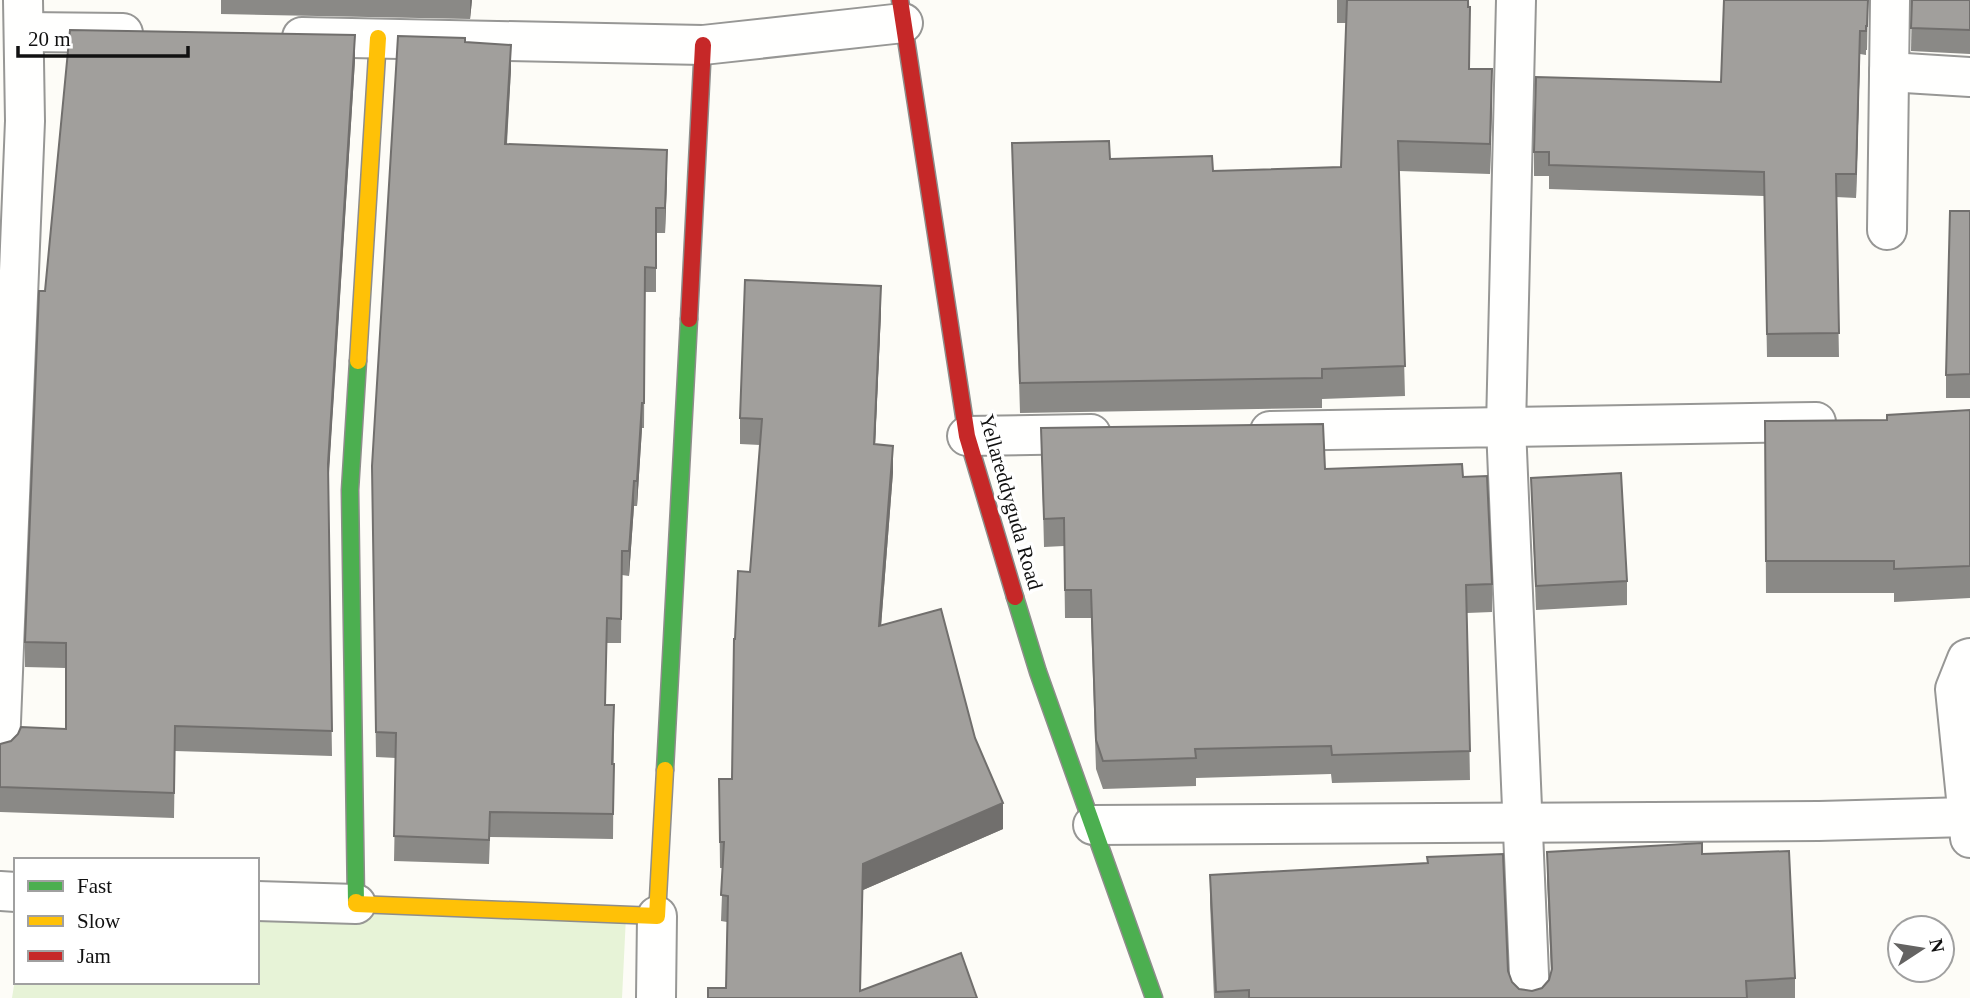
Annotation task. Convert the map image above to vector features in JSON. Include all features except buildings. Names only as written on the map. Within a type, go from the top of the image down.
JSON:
[{"type":"street","points":[[1516,0],[1506,427],[1530,998]]},
{"type":"street","points":[[1887,230],[1890,0]]},
{"type":"street","points":[[269,36],[703,45],[902,11]]},
{"type":"street","name":"Yellareddyguda Road","points":[[902,11],[967,436],[1038,672],[1154,998]]},
{"type":"street","points":[[0,747],[26,121],[24,16],[160,34]]},
{"type":"street","points":[[356,904],[350,490],[379,38]]},
{"type":"street","points":[[656,998],[657,916],[703,45]]},
{"type":"street","points":[[1889,72],[1970,77]]},
{"type":"street","points":[[1230,431],[1847,422]]},
{"type":"street","points":[[967,436],[1119,433]]},
{"type":"street","points":[[1093,825],[1805,821],[1969,827],[1955,688],[1967,659],[1970,658]]},
{"type":"street","points":[[259,901],[657,916]]},
{"type":"green space","points":[[259,902],[626,916],[622,998],[12,998],[14,984],[259,984]]},
{"type":"traffic: fast","points":[[665,770],[689,319]]},
{"type":"traffic: fast","points":[[356,902],[350,490],[358,361]]},
{"type":"traffic: fast","points":[[1015,597],[1038,672],[1154,998]]},
{"type":"traffic: slow","points":[[358,361],[378,38]]},
{"type":"traffic: slow","points":[[356,902],[657,916],[665,770]]},
{"type":"traffic: jam","points":[[900,0],[967,436],[1015,597]]},
{"type":"traffic: jam","points":[[689,319],[703,45]]}]
